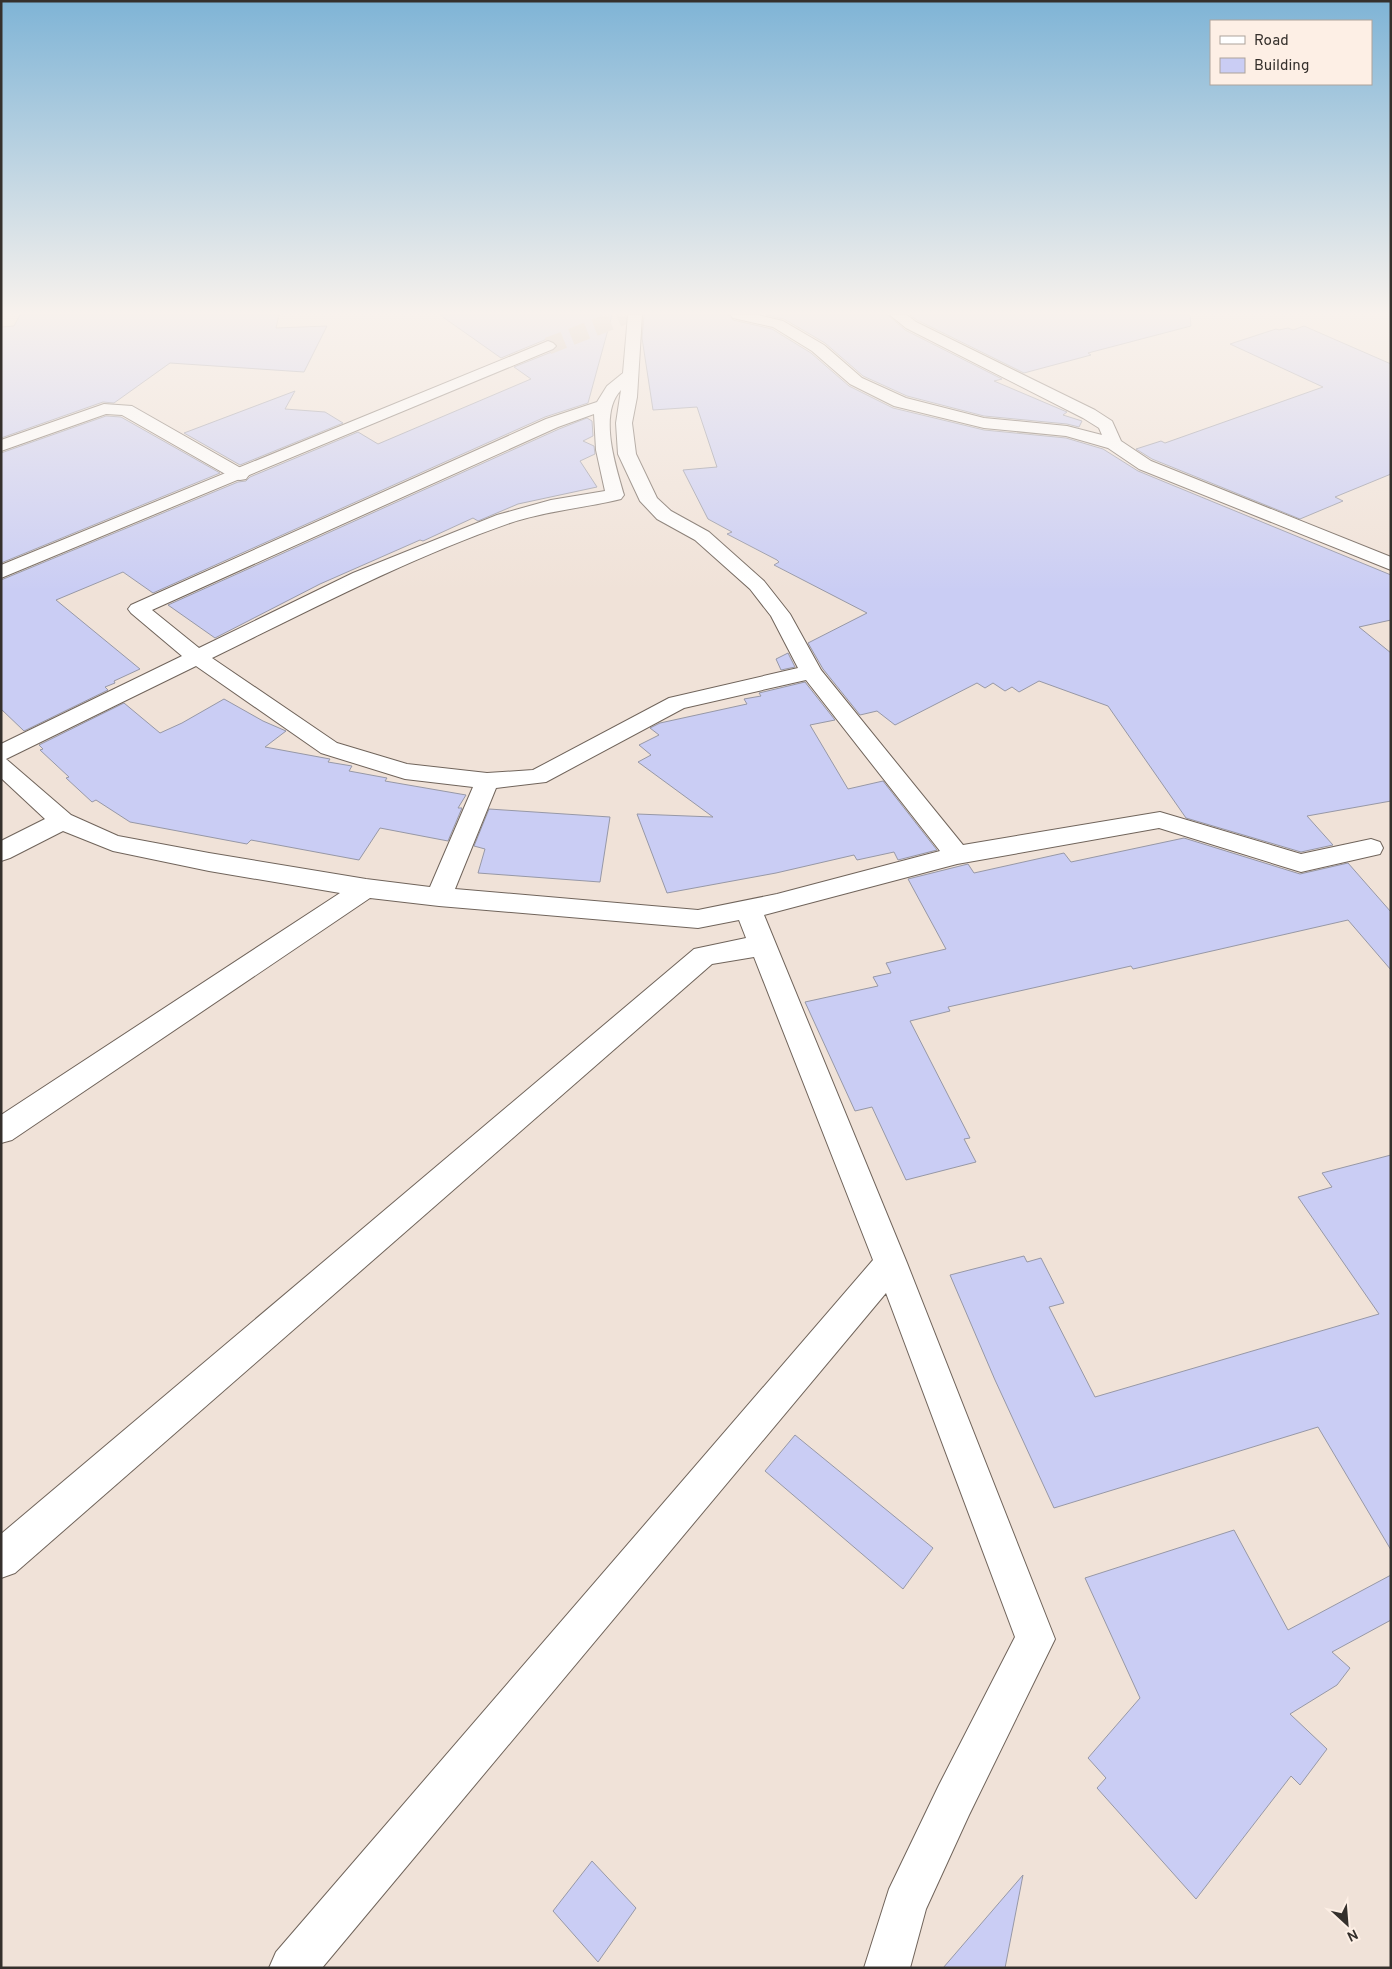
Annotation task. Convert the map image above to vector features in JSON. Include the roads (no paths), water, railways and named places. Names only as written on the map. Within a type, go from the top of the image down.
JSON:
[{"type":"street","points":[[1,572],[403,407]]},
{"type":"street","points":[[598,407],[552,423],[138,610],[197,657],[329,748],[405,771],[487,781],[538,777],[677,703],[811,672]]},
{"type":"street","points":[[1,753],[360,578],[463,534],[504,519],[551,506],[615,495],[604,451],[601,422],[603,407]]},
{"type":"street","points":[[627,407],[624,424],[627,454],[649,501],[664,515],[702,536],[757,585],[780,614],[811,672],[957,855]]},
{"type":"street","points":[[920,407],[984,423],[1067,431],[1114,444],[1145,465],[1391,564]]},
{"type":"street","points":[[1075,407],[1106,425],[1114,444]]},
{"type":"street","points":[[1,446],[104,409],[126,410],[240,475]]},
{"type":"street","points":[[1,765],[62,822],[113,843],[209,862],[366,888],[439,897],[698,919],[748,910],[957,855],[1160,820],[1301,863],[1371,848]]},
{"type":"street","points":[[439,897],[487,781]]},
{"type":"street","points":[[1,852],[62,822]]},
{"type":"street","points":[[1,1131],[366,888]]},
{"type":"street","points":[[748,910],[891,1263],[1035,1640],[954,1800],[904,1905],[887,1968]]},
{"type":"street","points":[[1,1559],[704,956],[763,946]]},
{"type":"street","points":[[292,1968],[891,1263]]}]
